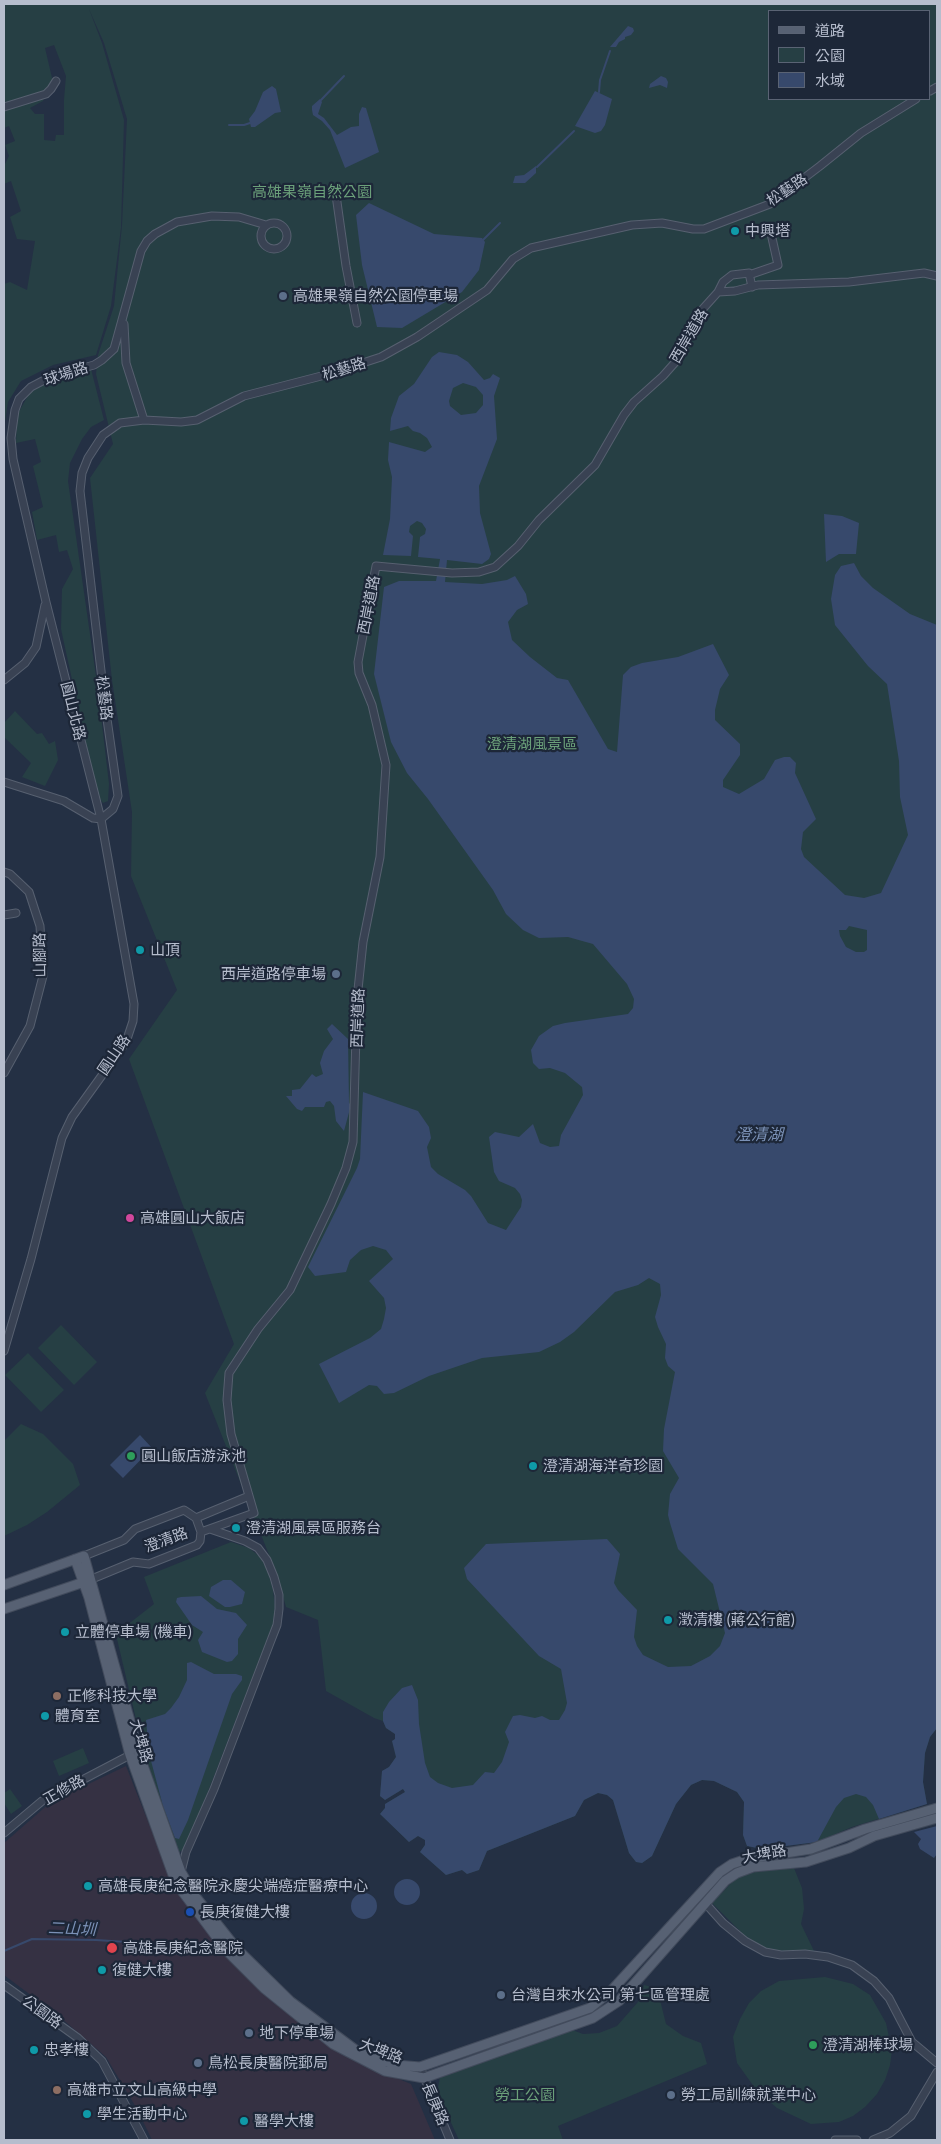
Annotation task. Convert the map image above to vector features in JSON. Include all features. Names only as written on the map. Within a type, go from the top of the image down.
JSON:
[{"type":"main road","name":"大埤路","points":[[80,1558],[140,1757],[181,1872],[195,1896],[236,1949],[290,2001],[357,2051],[396,2065],[420,2068],[590,2008],[610,1992],[720,1872],[732,1864],[746,1859],[811,1850],[865,1829],[937,1808]]},
{"type":"main road","name":"澄清路","points":[[4,1584],[80,1558]]},
{"type":"main road","name":"大埤路","points":[[88,1581],[130,1755],[173,1875],[182,1891],[227,1951],[265,1989],[333,2044],[385,2071],[424,2078],[592,2018],[619,2001],[725,1881],[737,1873],[753,1867],[806,1862],[849,1848],[874,1836],[937,1818]]},
{"type":"main road","name":"澄清路","points":[[4,1609],[88,1581]]},
{"type":"street","points":[[4,107],[46,94],[52,89],[56,80]]},
{"type":"street","name":"松藝路","points":[[101,819],[113,809],[118,796],[80,491],[82,473],[94,447],[112,428],[127,422],[144,420],[197,420],[244,396],[329,374],[381,357],[417,337],[487,290],[513,259],[531,248],[632,225],[662,223],[693,229],[704,229],[770,204],[861,133],[914,100]]},
{"type":"street","points":[[336,195],[346,266],[357,323]]},
{"type":"street","name":"球場路","points":[[4,680],[24,663],[36,647],[46,602],[13,459],[11,438],[15,410],[19,399],[40,381],[58,374],[94,365],[108,356],[114,349],[141,251],[147,242],[166,227],[194,218],[212,216],[249,219],[266,225]]},
{"type":"street","name":"西岸道路","points":[[249,1496],[231,1434],[227,1400],[229,1373],[258,1329],[290,1290],[331,1204],[346,1168],[353,1142],[357,999],[363,942],[380,857],[386,765],[372,705],[359,673],[358,662],[376,566],[452,573],[478,572],[495,567],[518,546],[539,520],[595,465],[624,415],[634,402],[664,376],[679,358],[700,312],[718,292],[723,282],[730,276],[749,273],[750,275],[778,265],[770,229]]},
{"type":"street","points":[[718,292],[735,291],[752,286],[849,282],[924,273],[937,276]]},
{"type":"street","points":[[750,275],[752,286]]},
{"type":"street","points":[[123,316],[126,363],[144,420]]},
{"type":"street","points":[[127,422],[170,421]]},
{"type":"street","name":"圓山北路","points":[[46,602],[101,819]]},
{"type":"street","points":[[4,782],[64,801],[93,818],[101,819]]},
{"type":"street","name":"圓山路","points":[[4,1351],[31,1259],[62,1138],[72,1117],[126,1042],[134,1021],[134,1004],[101,819]]},
{"type":"street","name":"山腳路","points":[[4,872],[10,874],[28,892],[40,926],[43,976],[30,1026],[4,1073]]},
{"type":"street","points":[[4,915],[16,913]]},
{"type":"street","points":[[196,1518],[249,1496],[254,1513],[201,1532]]},
{"type":"street","name":"澄清路","points":[[80,1558],[124,1540],[135,1528],[184,1510],[196,1518],[201,1532],[200,1541],[197,1545],[149,1564],[133,1562],[88,1581]]},
{"type":"street","points":[[181,1872],[186,1852],[214,1789],[267,1652],[280,1609],[279,1595],[274,1577],[267,1560],[258,1548],[245,1541],[210,1529]]},
{"type":"street","name":"正修路","points":[[4,1833],[42,1801],[130,1755]]},
{"type":"street","points":[[706,1904],[723,1923],[745,1941],[765,1952],[781,1955],[805,1954],[828,1957],[852,1965],[874,1981],[889,1998],[912,2042],[937,2063]]},
{"type":"street","name":"公園路","points":[[4,1985],[78,2038],[102,2061],[144,2140]]},
{"type":"street","name":"長庚路","points":[[420,2068],[450,2140]]},
{"type":"street","points":[[873,2140],[890,2133],[911,2116],[937,2072]]},
{"type":"street","points":[[834,2140],[857,2140]]},
{"type":"shaded area","name":"高雄長庚紀念醫院","points":[[126,1766],[170,1877],[226,1957],[263,1994],[332,2047],[411,2084],[435,2140],[152,2140],[137,2109],[106,2057],[60,2017],[4,1975],[4,1843],[51,1802]]},
{"type":"green space","name":"澄清湖風景區","points":[[4,4],[937,4],[937,1728],[930,1737],[925,1753],[923,1782],[927,1804],[852,1827],[817,1842],[762,1849],[747,1846],[743,1835],[744,1802],[737,1792],[714,1781],[702,1780],[691,1785],[676,1804],[652,1856],[642,1863],[636,1862],[629,1853],[613,1800],[607,1795],[598,1793],[584,1800],[575,1816],[487,1851],[479,1870],[467,1874],[462,1870],[446,1875],[420,1852],[425,1845],[425,1840],[418,1836],[409,1842],[380,1814],[385,1808],[385,1804],[405,1792],[403,1789],[385,1800],[380,1796],[382,1771],[389,1767],[396,1757],[392,1741],[395,1739],[395,1734],[386,1728],[383,1721],[374,1718],[326,1691],[318,1620],[286,1607],[277,1575],[205,1393],[234,1344],[129,1059],[177,990],[131,876],[132,812],[112,680],[90,478],[113,444],[96,374],[98,355],[114,306],[122,225],[127,119],[104,43],[89,9],[102,43],[124,120],[121,228],[111,306],[96,355],[53,365],[21,381],[8,402],[4,428],[4,284],[10,282],[27,290],[35,241],[17,239],[10,217],[21,211],[11,181],[4,184],[4,166],[9,156],[5,145],[15,141],[9,126],[4,128],[4,107],[45,95],[43,101],[30,108],[35,114],[44,114],[44,140],[55,141],[56,135],[64,135],[66,76],[54,45],[45,48],[53,82],[47,92],[4,106]]},
{"type":"green space","points":[[91,369],[104,420],[91,427],[82,439],[70,463],[68,481],[98,690],[109,784],[108,801],[103,803],[99,798],[90,762],[61,629],[62,589],[73,569],[67,550],[59,552],[56,535],[37,540],[32,512],[43,507],[33,466],[41,462],[35,439],[16,443],[17,415],[29,394],[45,383]]},
{"type":"green space","points":[[15,711],[37,734],[42,733],[49,744],[55,741],[58,760],[45,786],[22,777],[31,763],[4,737],[4,723]]},
{"type":"green space","points":[[61,1325],[97,1362],[74,1385],[38,1348]]},
{"type":"green space","points":[[28,1353],[64,1390],[41,1412],[5,1375]]},
{"type":"green space","points":[[21,1424],[43,1434],[73,1464],[80,1485],[47,1512],[27,1525],[4,1536],[4,1441]]},
{"type":"green space","points":[[231,1542],[249,1548],[259,1556],[267,1568],[275,1607],[273,1624],[200,1812],[183,1850],[179,1852],[174,1848],[140,1736],[117,1639],[122,1629],[154,1604],[144,1577]]},
{"type":"green space","points":[[83,1748],[89,1763],[59,1776],[53,1761]]},
{"type":"green space","points":[[10,1789],[22,1806],[11,1814],[4,1803],[4,1793]]},
{"type":"green space","points":[[794,1868],[802,1888],[804,1909],[801,1924],[814,1951],[766,1949],[744,1935],[712,1903],[738,1876],[755,1872]]},
{"type":"green space","name":"澄清湖棒球場","points":[[825,1977],[853,1984],[870,1995],[886,2023],[892,2051],[885,2080],[877,2094],[865,2107],[853,2116],[839,2122],[811,2124],[777,2108],[757,2091],[737,2063],[733,2037],[749,2003],[761,1991],[779,1981]]},
{"type":"green space","name":"勞工公園","points":[[644,1985],[657,1988],[666,2024],[683,2036],[701,2043],[707,2064],[558,2126],[563,2140],[459,2140],[437,2092],[440,2077],[572,2030],[583,2034],[599,2033],[617,2026],[638,2002]]},
{"type":"water","points":[[628,26],[633,28],[634,31],[631,35],[625,37],[616,47],[610,47]]},
{"type":"water","points":[[661,76],[666,78],[668,82],[667,88],[660,85],[649,88],[650,84]]},
{"type":"water","points":[[272,86],[276,89],[281,112],[275,113],[255,127],[251,127],[249,119],[255,111],[263,92]]},
{"type":"water","points":[[595,91],[612,99],[605,125],[601,131],[595,133],[575,126]]},
{"type":"water","points":[[320,99],[322,102],[318,114],[324,118],[337,135],[351,127],[359,126],[359,114],[362,107],[366,108],[379,152],[345,168],[330,130],[313,115],[312,106]]},
{"type":"water","points":[[536,166],[536,173],[525,183],[513,183],[515,176],[524,175]]},
{"type":"water","points":[[369,203],[434,234],[482,238],[485,242],[479,270],[462,292],[402,328],[377,327],[362,265],[356,215]]},
{"type":"water","name":"澄清湖","points":[[439,352],[457,355],[468,362],[484,380],[490,378],[493,374],[500,378],[494,396],[497,439],[479,486],[480,513],[491,554],[489,559],[482,564],[447,560],[445,582],[482,584],[507,580],[515,576],[526,594],[528,604],[517,610],[508,622],[512,640],[557,678],[568,680],[608,749],[617,752],[623,675],[631,667],[642,663],[678,657],[713,644],[729,675],[720,689],[715,710],[715,720],[740,744],[740,755],[723,780],[723,787],[739,794],[764,779],[775,760],[790,757],[796,763],[795,773],[816,819],[803,832],[801,849],[804,857],[845,895],[864,898],[881,893],[908,835],[900,797],[899,761],[887,684],[868,666],[835,625],[831,599],[835,575],[841,566],[854,563],[861,576],[873,588],[910,614],[937,625],[937,1728],[930,1737],[925,1753],[923,1782],[927,1804],[879,1819],[873,1805],[866,1797],[856,1794],[844,1798],[836,1807],[817,1842],[762,1849],[747,1846],[743,1835],[744,1802],[737,1792],[714,1781],[702,1780],[691,1785],[676,1804],[652,1856],[642,1863],[636,1862],[629,1853],[613,1800],[607,1795],[598,1793],[584,1800],[575,1816],[487,1851],[479,1870],[467,1874],[462,1870],[446,1875],[420,1852],[425,1845],[425,1840],[418,1836],[409,1842],[380,1814],[385,1808],[385,1804],[405,1792],[403,1789],[385,1800],[380,1796],[382,1771],[389,1767],[396,1757],[392,1741],[395,1739],[395,1734],[386,1728],[383,1721],[383,1712],[389,1702],[402,1688],[412,1685],[418,1700],[419,1724],[425,1763],[430,1777],[438,1783],[452,1788],[473,1785],[485,1772],[494,1773],[502,1762],[509,1742],[505,1732],[513,1716],[520,1715],[535,1718],[542,1716],[550,1720],[559,1720],[565,1710],[567,1703],[561,1669],[539,1656],[467,1579],[464,1568],[486,1544],[607,1539],[620,1554],[614,1583],[637,1610],[634,1637],[637,1646],[643,1655],[668,1667],[691,1666],[710,1656],[720,1646],[725,1633],[713,1584],[678,1549],[668,1515],[670,1494],[679,1478],[663,1451],[664,1429],[675,1372],[668,1366],[665,1358],[666,1344],[655,1317],[661,1295],[660,1284],[649,1278],[638,1285],[615,1292],[574,1332],[560,1342],[539,1352],[482,1358],[429,1376],[394,1393],[384,1394],[377,1386],[369,1385],[339,1403],[319,1364],[370,1338],[381,1329],[386,1308],[384,1298],[369,1281],[393,1259],[386,1250],[373,1246],[361,1250],[350,1260],[346,1272],[315,1276],[308,1267],[360,1159],[363,1092],[418,1111],[429,1127],[431,1138],[427,1147],[431,1167],[438,1174],[465,1190],[488,1223],[506,1230],[521,1207],[522,1200],[515,1188],[499,1181],[494,1172],[489,1137],[495,1132],[519,1137],[533,1124],[540,1143],[550,1147],[559,1146],[561,1135],[583,1095],[582,1087],[565,1073],[550,1068],[539,1069],[533,1063],[531,1050],[539,1036],[553,1026],[628,1014],[633,1008],[634,999],[627,984],[593,944],[568,937],[539,938],[523,930],[506,914],[493,890],[428,799],[407,773],[391,742],[374,674],[384,587],[399,581],[436,581],[440,559],[418,557],[420,537],[425,534],[426,529],[422,523],[417,521],[410,526],[409,532],[413,536],[411,556],[383,555],[390,519],[392,477],[388,460],[389,442],[425,452],[432,447],[427,438],[413,431],[408,426],[390,431],[391,418],[399,396],[414,384],[432,357]],"holes":[[[463,383],[476,387],[483,395],[483,405],[476,413],[461,415],[450,406],[449,401],[453,388]],[[849,926],[867,930],[867,950],[864,952],[856,952],[846,947],[839,930],[846,930]]]},
{"type":"water","points":[[824,514],[842,516],[859,523],[856,554],[839,554],[826,562]]},
{"type":"water","points":[[332,1024],[348,1039],[349,1103],[351,1105],[344,1131],[336,1121],[334,1106],[330,1101],[326,1102],[324,1107],[305,1107],[302,1111],[297,1109],[286,1096],[292,1096],[292,1090],[300,1089],[312,1074],[316,1077],[323,1074],[320,1063],[324,1051],[333,1039],[327,1029]]},
{"type":"water","name":"圓山飯店游泳池","points":[[140,1435],[152,1448],[123,1478],[110,1465]]},
{"type":"water","points":[[223,1580],[231,1580],[245,1592],[242,1604],[225,1607],[209,1596],[211,1587]]},
{"type":"water","points":[[201,1596],[217,1609],[236,1613],[247,1625],[238,1639],[238,1654],[232,1661],[227,1662],[202,1652],[198,1640],[203,1632],[192,1625],[176,1602],[177,1598],[181,1597]]},
{"type":"water","points":[[191,1662],[214,1674],[236,1674],[242,1676],[242,1680],[232,1694],[188,1820],[179,1839],[175,1838],[163,1806],[146,1742],[146,1720],[165,1714],[171,1708],[187,1680],[187,1663]]},
{"type":"water","points":[[937,1826],[937,1854],[934,1858],[920,1849],[918,1844],[921,1839],[914,1832]]},
{"type":"water","points":[[407,1879],[416,1883],[420,1892],[416,1901],[407,1905],[398,1901],[394,1892],[398,1883]]},
{"type":"water","points":[[364,1893],[373,1897],[377,1906],[373,1915],[364,1919],[355,1915],[351,1906],[355,1897]]},
{"type":"waterway","points":[[599,92],[600,80],[610,51]]},
{"type":"waterway","points":[[321,100],[344,76]]},
{"type":"waterway","points":[[229,125],[250,123]]},
{"type":"waterway","points":[[537,167],[574,131]]},
{"type":"waterway","points":[[483,240],[500,223]]},
{"type":"waterway","name":"二山圳","points":[[4,1951],[32,1939],[142,1943]]},
{"type":"waterway","name":"二山圳","points":[[152,1946],[181,1955]]},
{"type":"place","name":"中興塔","points":[[735,231]]},
{"type":"place","name":"高雄果嶺自然公園停車場","points":[[283,296]]},
{"type":"place","name":"山頂","points":[[140,950]]},
{"type":"place","name":"西岸道路停車場","points":[[336,974]]},
{"type":"place","name":"高雄圓山大飯店","points":[[130,1218]]},
{"type":"place","name":"圓山飯店游泳池","points":[[131,1456]]},
{"type":"place","name":"澄清湖海洋奇珍園","points":[[533,1466]]},
{"type":"place","name":"澄清湖風景區服務台","points":[[236,1528]]},
{"type":"place","name":"澂清樓 (蔣公行館)","points":[[668,1620]]},
{"type":"place","name":"立體停車場 (機車)","points":[[65,1632]]},
{"type":"place","name":"正修科技大學","points":[[57,1696]]},
{"type":"place","name":"體育室","points":[[45,1716]]},
{"type":"place","name":"高雄長庚紀念醫院永慶尖端癌症醫療中心","points":[[88,1886]]},
{"type":"place","name":"長庚復健大樓","points":[[190,1912]]},
{"type":"place","name":"高雄長庚紀念醫院","points":[[112,1948]]},
{"type":"place","name":"復健大樓","points":[[102,1970]]},
{"type":"place","name":"台灣自來水公司 第七區管理處","points":[[501,1995]]},
{"type":"place","name":"地下停車場","points":[[249,2033]]},
{"type":"place","name":"澄清湖棒球場","points":[[813,2045]]},
{"type":"place","name":"忠孝樓","points":[[34,2050]]},
{"type":"place","name":"鳥松長庚醫院郵局","points":[[198,2063]]},
{"type":"place","name":"高雄市立文山高級中學","points":[[57,2090]]},
{"type":"place","name":"勞工局訓練就業中心","points":[[671,2095]]},
{"type":"place","name":"學生活動中心","points":[[87,2114]]},
{"type":"place","name":"醫學大樓","points":[[244,2121]]},
{"type":"park label","name":"高雄果嶺自然公園","points":[[312,192]]}]
